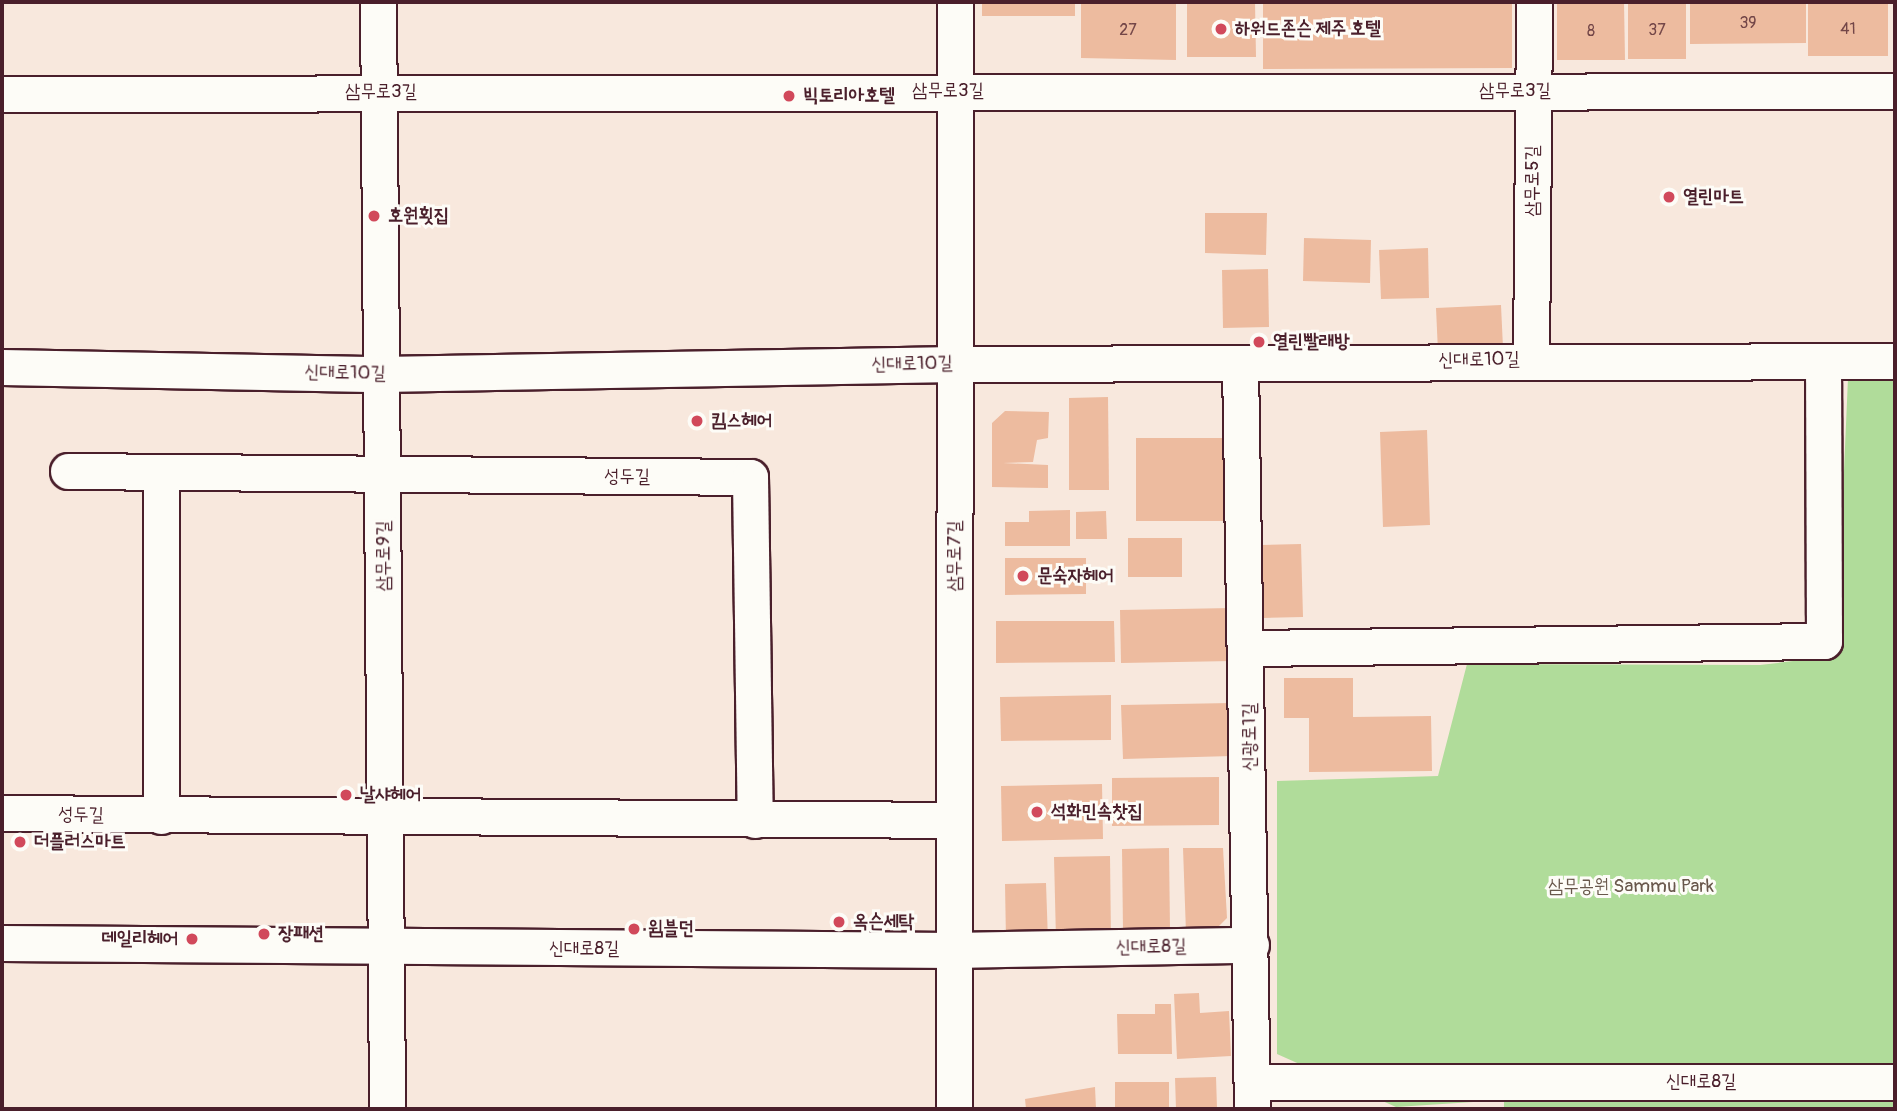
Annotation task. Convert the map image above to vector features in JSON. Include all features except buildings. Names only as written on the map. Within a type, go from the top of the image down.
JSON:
[{"type":"street","name":"삼무로9길","points":[[378,2],[384,476],[383,820],[389,949],[387,1109]]},
{"type":"street","name":"삼무로7길","points":[[954,1109],[952,820],[956,364],[955,2]]},
{"type":"street","name":"삼무로5길","points":[[1531,359],[1534,2]]},
{"type":"street","name":"삼무로3길","points":[[2,94],[1895,91]]},
{"type":"street","name":"신대로10길","points":[[2,367],[381,374],[956,364],[1240,364],[1531,359],[1895,361]]},
{"type":"street","points":[[1250,648],[1824,641],[1823,362]]},
{"type":"street","name":"신광로1길","points":[[1240,364],[1250,648],[1253,1096]]},
{"type":"street","name":"성두길","points":[[68,471],[384,476],[750,477],[755,820]]},
{"type":"street","points":[[161,472],[161,816]]},
{"type":"street","name":"성두길","points":[[2,813],[383,820],[952,820]]},
{"type":"street","name":"신대로8길","points":[[2,943],[389,949],[953,950],[1251,945]]},
{"type":"street","name":"신대로8길","points":[[1253,1096],[1479,1096],[1895,1082]]},
{"type":"green space","name":"삼무공원 Sammu Park","points":[[1895,376],[1895,1109],[1504,1109],[1504,1100],[1396,1107],[1277,1054],[1277,781],[1438,776],[1467,664],[1760,665],[1836,656],[1848,378]]},
{"type":"place","name":"하워드존슨 제주 호텔","points":[[1221,29]]},
{"type":"place","name":"빅토리아호텔","points":[[789,96]]},
{"type":"place","name":"열린마트","points":[[1669,197]]},
{"type":"place","name":"호원횟집","points":[[374,216]]},
{"type":"place","name":"열린빨래방","points":[[1259,342]]},
{"type":"place","name":"킴스헤어","points":[[697,421]]},
{"type":"place","name":"문숙자헤어","points":[[1023,576]]},
{"type":"place","name":"날샤헤어","points":[[346,795]]},
{"type":"place","name":"석화민속찻집","points":[[1037,812]]},
{"type":"place","name":"더플러스마트","points":[[20,842]]},
{"type":"place","name":"옥슨세탁","points":[[839,922]]},
{"type":"place","name":"윔블던","points":[[634,929]]},
{"type":"place","name":"장패션","points":[[264,934]]},
{"type":"place","name":"데일리헤어","points":[[192,939]]}]
